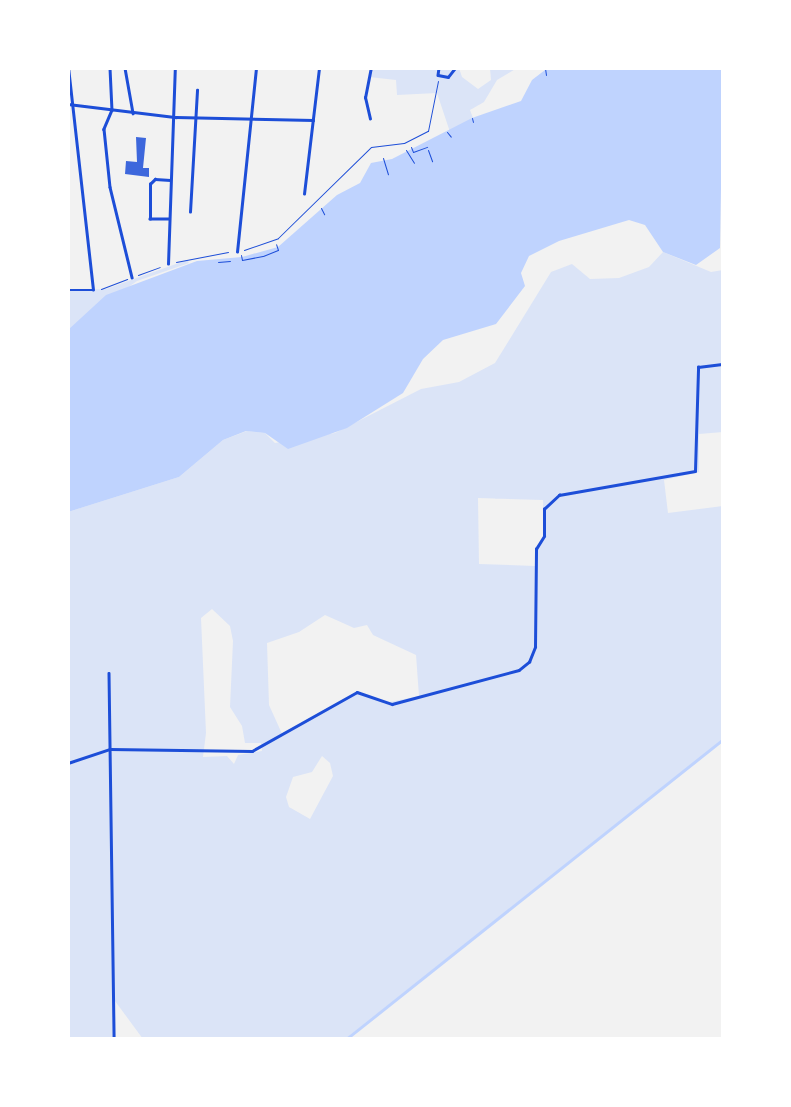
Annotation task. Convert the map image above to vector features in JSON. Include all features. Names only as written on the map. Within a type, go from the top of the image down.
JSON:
[{"type":"street","points":[[68,68],[69,104],[93,290],[68,290]]},
{"type":"street","points":[[110,68],[112,110],[104,129],[110,187],[132,277]]},
{"type":"street","points":[[124,68],[133,113]]},
{"type":"street","points":[[168,264],[175,68]]},
{"type":"street","points":[[239,252],[256,68]]},
{"type":"street","points":[[304,194],[319,68]]},
{"type":"street","points":[[370,68],[365,98],[370,120]]},
{"type":"street","points":[[439,68],[438,76],[448,77],[455,68]]},
{"type":"street","points":[[190,212],[197,90]]},
{"type":"street","points":[[69,104],[176,117],[313,120]]},
{"type":"street","points":[[169,219],[150,219],[150,184],[154,179],[171,180]]},
{"type":"street","points":[[68,763],[110,749],[252,751],[357,692],[392,704],[518,670],[530,662],[535,647],[536,549],[544,536],[544,509],[559,494],[695,471],[698,366],[724,364]]},
{"type":"street","points":[[109,673],[114,1040]]},
{"type":"path","points":[[545,68],[546,76]]},
{"type":"path","points":[[93,290],[168,264],[220,252],[239,252],[278,238],[371,146],[404,143],[428,131],[438,76]]},
{"type":"path","points":[[447,132],[451,137]]},
{"type":"path","points":[[425,142],[432,160]]},
{"type":"path","points":[[410,147],[413,152],[427,147]]},
{"type":"path","points":[[406,150],[414,163]]},
{"type":"path","points":[[388,174],[383,160],[390,158]]},
{"type":"path","points":[[321,208],[324,214]]},
{"type":"path","points":[[239,252],[242,260],[278,250],[276,244]]},
{"type":"path","points":[[264,249],[266,254]]},
{"type":"path","points":[[220,252],[219,262],[230,261]]},
{"type":"shaded area","points":[[371,68],[459,68],[462,77],[478,89],[491,80],[490,68],[517,68],[497,80],[484,102],[470,110],[473,118],[450,132],[437,93],[397,95],[396,80],[369,77]]},
{"type":"shaded area","points":[[663,252],[711,272],[723,270],[723,432],[699,434],[699,472],[664,480],[668,513],[723,506],[723,739],[345,1039],[143,1039],[115,1001],[114,1039],[68,1040],[68,512],[179,477],[223,440],[247,431],[265,433],[275,443],[335,433],[421,389],[459,382],[495,363],[551,272],[572,264],[590,279],[619,278],[649,267]],"holes":[[[478,498],[543,500],[544,536],[536,549],[535,566],[479,564]],[[212,609],[230,626],[230,707],[242,726],[245,743],[261,743],[262,751],[238,755],[234,764],[227,756],[203,757],[206,733],[201,618]],[[325,615],[354,628],[367,625],[373,635],[416,655],[419,696],[385,703],[357,692],[283,736],[269,705],[267,643],[299,632]],[[322,756],[330,763],[333,776],[310,819],[289,807],[286,797],[293,777],[312,772]]]},
{"type":"shaded area","points":[[187,260],[189,263],[137,281],[68,330],[68,290],[106,289]]},
{"type":"water","points":[[723,68],[720,248],[696,265],[663,252],[645,225],[629,220],[559,241],[529,256],[521,273],[525,286],[496,324],[443,340],[423,359],[403,393],[347,428],[288,449],[265,433],[246,431],[223,440],[179,477],[68,512],[68,330],[106,295],[197,261],[242,257],[278,247],[337,195],[360,183],[371,163],[392,159],[472,118],[521,101],[532,80],[545,70]]},
{"type":"building","points":[[136,137],[146,138],[143,168],[149,168],[149,177],[125,174],[126,161],[137,162]]},
{"type":"waterway","points":[[345,1040],[724,739]]}]
